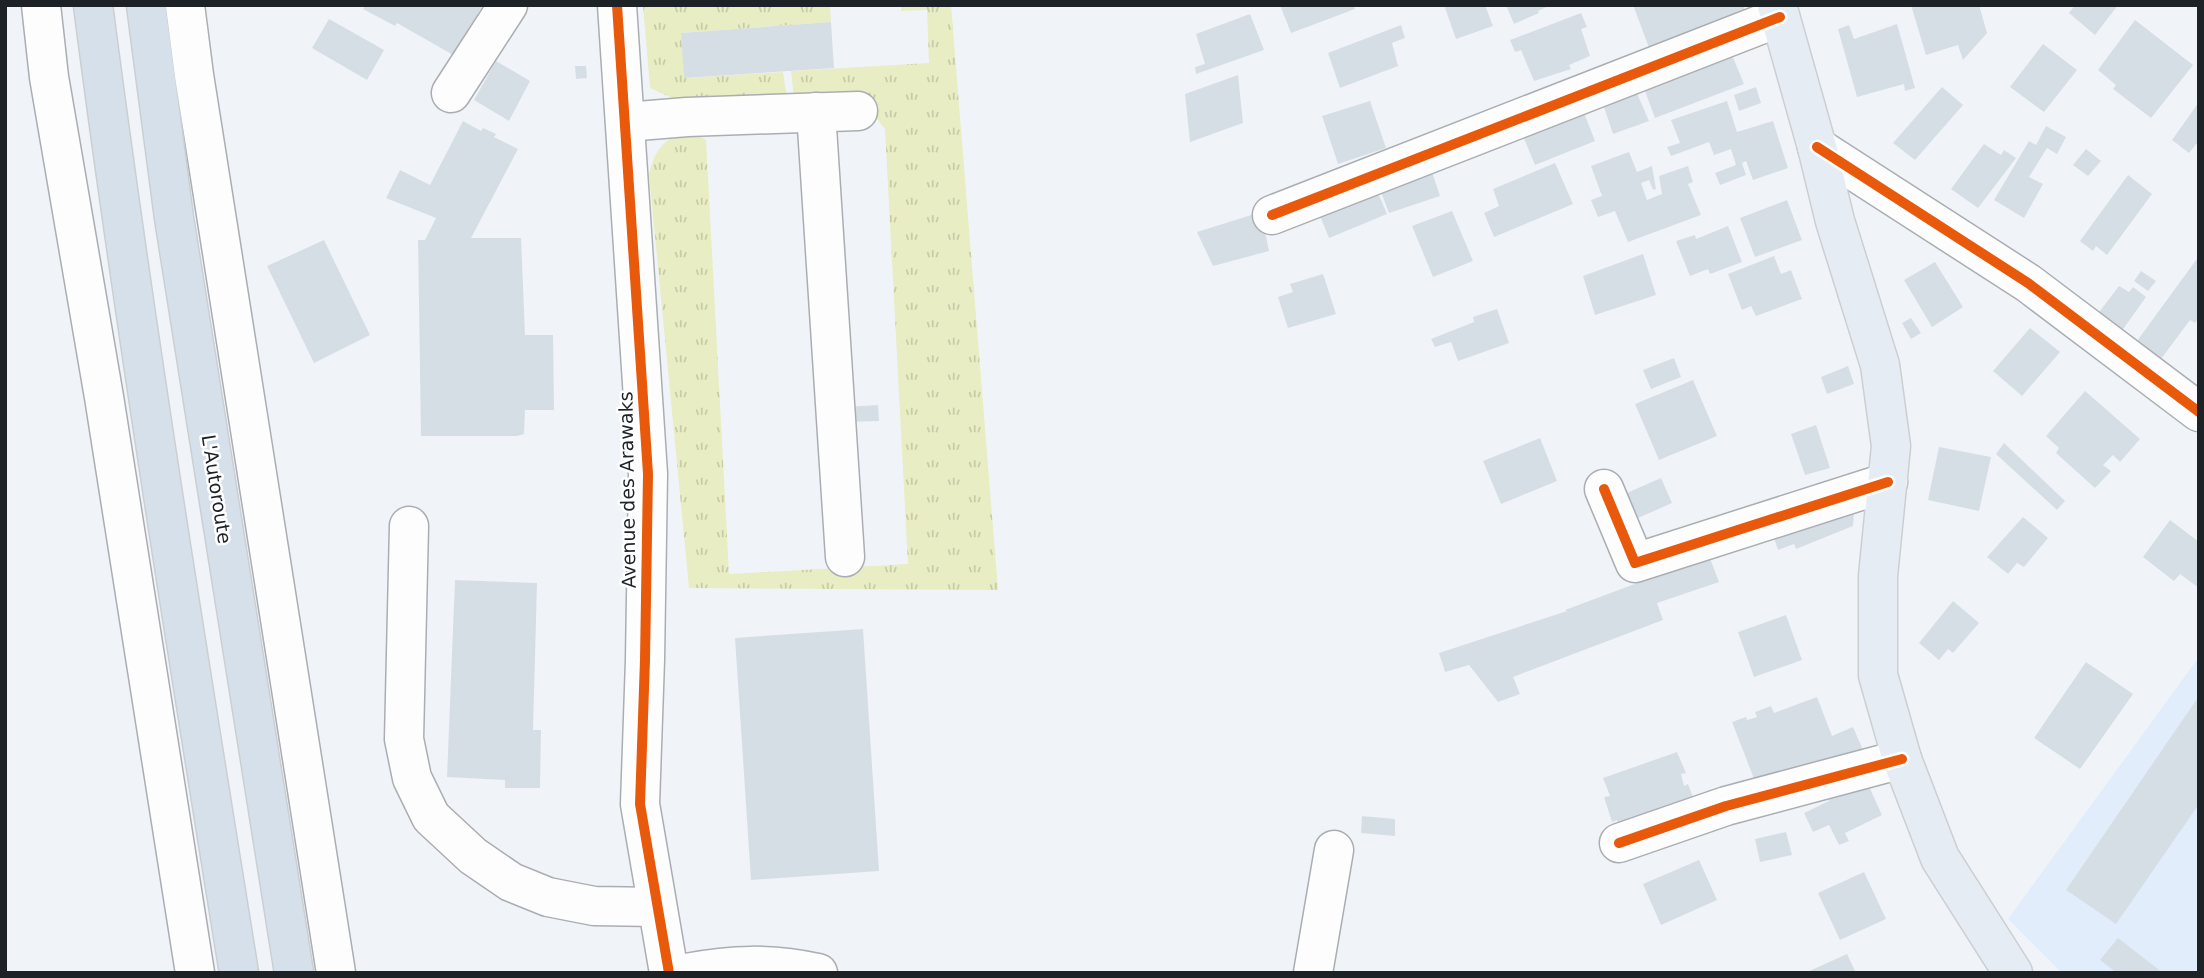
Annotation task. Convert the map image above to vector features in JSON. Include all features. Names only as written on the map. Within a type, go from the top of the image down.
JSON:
[{"type":"highway","points":[[93,5],[125,247],[239,973]]},
{"type":"highway","name":"L'Autoroute","points":[[146,5],[174,218],[294,973]]},
{"type":"main road","points":[[1778,11],[1835,221],[1880,365],[1891,446],[1878,576],[1878,675],[1902,759],[1940,858],[2013,973]]},
{"type":"street","points":[[41,5],[49,77],[104,397],[195,973]]},
{"type":"street","points":[[186,5],[194,75],[336,973]]},
{"type":"street","points":[[451,93],[508,5]]},
{"type":"street","name":"Avenue des Arawaks","points":[[617,5],[648,474],[640,804],[669,973]]},
{"type":"street","points":[[1272,215],[1778,11]]},
{"type":"street","points":[[626,122],[687,117],[858,111]]},
{"type":"street","points":[[816,112],[845,557]]},
{"type":"street","points":[[1817,147],[2028,283],[2199,412]]},
{"type":"street","points":[[1604,489],[1635,563],[1888,482]]},
{"type":"street","points":[[409,526],[404,739],[412,778],[431,817],[473,856],[511,882],[548,897],[594,906],[657,907]]},
{"type":"street","points":[[1619,843],[1726,806],[1902,759]]},
{"type":"street","points":[[1313,973],[1334,850]]},
{"type":"street","points":[[685,973],[756,964],[818,973]]},
{"type":"shaded area","points":[[2199,657],[2199,973],[2062,973],[2008,919]]},
{"type":"green space","points":[[643,5],[830,5],[831,22],[681,33],[685,78],[783,72],[787,99],[687,105],[650,88]]},
{"type":"green space","points":[[901,5],[951,5],[998,590],[689,588],[649,174],[662,146],[688,129],[706,140],[729,574],[908,564],[885,129],[857,95],[794,99],[791,71],[929,63],[927,10],[901,11]]},
{"type":"building","points":[[366,5],[482,6],[455,56],[397,23],[395,26],[363,9]]},
{"type":"building","points":[[1280,5],[1353,5],[1355,9],[1291,33]]},
{"type":"building","points":[[1444,5],[1485,5],[1493,26],[1456,39]]},
{"type":"building","points":[[1506,5],[1551,5],[1514,24]]},
{"type":"building","points":[[1633,5],[1743,5],[1746,15],[1651,53]]},
{"type":"building","points":[[1911,5],[1979,5],[1987,33],[1963,60],[1958,45],[1926,55]]},
{"type":"building","points":[[2075,5],[2118,5],[2095,35],[2069,13]]},
{"type":"building","points":[[1581,13],[1587,27],[1581,29],[1590,56],[1569,65],[1571,69],[1534,81],[1521,50],[1515,52],[1510,40]]},
{"type":"building","points":[[1250,14],[1264,50],[1196,74],[1195,67],[1205,64],[1196,34]]},
{"type":"building","points":[[329,19],[384,50],[367,80],[312,48]]},
{"type":"building","points":[[2135,20],[2193,65],[2151,118],[2113,89],[2116,85],[2098,70]]},
{"type":"building","points":[[831,22],[834,68],[684,78],[681,33]]},
{"type":"building","points":[[1897,24],[1915,88],[1905,91],[1904,84],[1857,97],[1838,29],[1849,25],[1854,39]]},
{"type":"building","points":[[1401,25],[1405,38],[1392,43],[1398,66],[1340,88],[1328,53]]},
{"type":"building","points":[[2043,44],[2077,70],[2044,112],[2010,87]]},
{"type":"building","points":[[1732,55],[1744,84],[1655,118],[1645,91]]},
{"type":"building","points":[[496,61],[530,81],[509,121],[474,100]]},
{"type":"building","points":[[575,66],[586,66],[587,78],[576,79]]},
{"type":"building","points":[[1238,75],[1243,123],[1190,142],[1185,94]]},
{"type":"building","points":[[1756,87],[1761,103],[1739,111],[1734,95]]},
{"type":"building","points":[[1942,87],[1963,105],[1915,160],[1893,143]]},
{"type":"building","points":[[1636,91],[1649,121],[1613,134],[1603,104]]},
{"type":"building","points":[[1370,101],[1386,148],[1338,164],[1322,116]]},
{"type":"building","points":[[1727,101],[1737,132],[1773,121],[1788,168],[1753,180],[1746,161],[1742,163],[1746,175],[1720,185],[1715,173],[1736,165],[1731,149],[1714,155],[1709,142],[1671,156],[1667,147],[1680,143],[1671,120]]},
{"type":"building","points":[[2199,102],[2199,146],[2196,144],[2189,153],[2172,140]]},
{"type":"building","points":[[1581,105],[1595,141],[1535,165],[1520,129]]},
{"type":"building","points":[[463,121],[481,131],[483,128],[496,134],[494,137],[518,149],[471,238],[521,238],[525,335],[553,335],[554,410],[525,410],[524,434],[517,436],[421,436],[418,240],[425,240],[436,218],[386,198],[400,170],[430,185]]},
{"type":"building","points":[[2046,126],[2066,137],[2057,154],[2047,148],[2029,177],[2043,184],[2024,218],[1994,200],[2029,141],[2036,145]]},
{"type":"building","points":[[1984,144],[2001,155],[2004,150],[2016,158],[1978,208],[1951,189]]},
{"type":"building","points":[[2086,149],[2101,161],[2088,176],[2073,165]]},
{"type":"building","points":[[1629,152],[1637,172],[1652,166],[1656,189],[1653,190],[1649,180],[1641,183],[1647,200],[1662,194],[1659,176],[1688,166],[1693,182],[1688,184],[1701,215],[1628,242],[1615,211],[1598,217],[1591,200],[1602,196],[1591,166]]},
{"type":"building","points":[[1555,163],[1573,204],[1494,237],[1484,213],[1499,206],[1493,189]]},
{"type":"building","points":[[1430,166],[1440,196],[1389,213],[1381,192]]},
{"type":"building","points":[[2128,175],[2152,194],[2107,255],[2096,246],[2093,251],[2080,241]]},
{"type":"building","points":[[1375,186],[1387,214],[1329,238],[1318,211]]},
{"type":"building","points":[[1787,200],[1802,240],[1755,257],[1740,218]]},
{"type":"building","points":[[1452,211],[1473,261],[1433,277],[1412,226]]},
{"type":"building","points":[[1261,212],[1269,251],[1213,266],[1197,232]]},
{"type":"building","points":[[1728,226],[1742,262],[1710,274],[1708,269],[1690,276],[1676,241],[1695,235],[1696,239]]},
{"type":"building","points":[[324,240],[370,335],[314,363],[267,266]]},
{"type":"building","points":[[1643,254],[1656,295],[1595,315],[1583,276]]},
{"type":"building","points":[[1774,256],[1781,274],[1791,270],[1802,299],[1756,316],[1751,306],[1742,310],[1728,274]]},
{"type":"building","points":[[2199,256],[2199,317],[2195,323],[2190,320],[2161,359],[2137,341]]},
{"type":"building","points":[[1935,262],[1963,307],[1932,327],[1904,280]]},
{"type":"building","points":[[2141,271],[2156,281],[2148,291],[2134,281]]},
{"type":"building","points":[[1323,274],[1336,314],[1288,328],[1278,297],[1293,292],[1290,284]]},
{"type":"building","points":[[2119,286],[2129,292],[2133,287],[2146,297],[2121,332],[2097,315]]},
{"type":"building","points":[[1497,309],[1509,343],[1458,361],[1451,342],[1435,347],[1431,339],[1474,322],[1473,317]]},
{"type":"building","points":[[1911,318],[1921,333],[1911,339],[1902,323]]},
{"type":"building","points":[[2030,328],[2060,352],[2022,396],[1993,371]]},
{"type":"building","points":[[1674,358],[1681,377],[1651,389],[1643,370]]},
{"type":"building","points":[[1848,366],[1854,384],[1827,394],[1821,377]]},
{"type":"building","points":[[1693,380],[1717,436],[1659,460],[1635,404]]},
{"type":"building","points":[[2085,391],[2140,439],[2120,462],[2113,455],[2103,465],[2111,471],[2095,488],[2056,453],[2059,448],[2046,436]]},
{"type":"building","points":[[878,405],[879,421],[846,422],[845,407]]},
{"type":"building","points":[[1816,425],[1830,468],[1805,475],[1791,434]]},
{"type":"building","points":[[1540,438],[1557,481],[1501,504],[1483,461]]},
{"type":"building","points":[[2004,443],[2065,501],[2057,510],[1996,454]]},
{"type":"building","points":[[1939,447],[1991,457],[1979,511],[1928,500]]},
{"type":"building","points":[[1661,478],[1672,503],[1638,518],[1627,493]]},
{"type":"building","points":[[1855,501],[1853,526],[1796,549],[1794,544],[1778,550],[1772,532]]},
{"type":"building","points":[[2023,517],[2048,538],[2024,567],[2017,563],[2008,574],[1987,557]]},
{"type":"building","points":[[2170,520],[2199,542],[2199,588],[2180,574],[2174,581],[2143,557]]},
{"type":"building","points":[[1708,553],[1719,582],[1657,603],[1663,620],[1513,677],[1520,694],[1498,702],[1469,665],[1445,672],[1439,653],[1567,611],[1565,610]]},
{"type":"building","points":[[455,580],[537,583],[533,730],[541,730],[540,788],[505,788],[505,780],[447,777]]},
{"type":"building","points":[[1953,601],[1979,623],[1953,653],[1948,649],[1939,660],[1919,643]]},
{"type":"building","points":[[1786,615],[1802,660],[1754,677],[1738,632]]},
{"type":"building","points":[[863,629],[879,871],[751,880],[735,638]]},
{"type":"building","points":[[2086,662],[2133,694],[2080,769],[2034,738]]},
{"type":"building","points":[[2199,696],[2199,804],[2116,924],[2066,890]]},
{"type":"building","points":[[1817,697],[1832,736],[1853,727],[1863,750],[1758,789],[1732,722],[1746,717],[1747,720],[1757,717],[1755,712],[1771,706],[1774,713]]},
{"type":"building","points":[[1677,752],[1686,773],[1681,774],[1684,786],[1688,784],[1695,802],[1623,837],[1617,820],[1612,822],[1604,797],[1610,796],[1603,778]]},
{"type":"building","points":[[1866,780],[1882,815],[1845,833],[1849,841],[1839,845],[1829,825],[1813,832],[1804,813],[1829,801],[1828,797]]},
{"type":"building","points":[[1362,816],[1395,819],[1395,836],[1361,833]]},
{"type":"building","points":[[1786,832],[1792,855],[1760,862],[1755,839]]},
{"type":"building","points":[[1699,860],[1717,900],[1661,925],[1643,884]]},
{"type":"building","points":[[1864,872],[1886,919],[1840,940],[1818,893]]},
{"type":"building","points":[[2118,938],[2163,973],[2117,973],[2100,960]]},
{"type":"building","points":[[1847,954],[1856,973],[1805,973]]},
{"type":"cycle path","points":[[617,5],[648,474],[640,804],[669,973]]},
{"type":"cycle path","points":[[1272,215],[1780,17]]},
{"type":"cycle path","points":[[1817,147],[2028,283],[2199,412]]},
{"type":"cycle path","points":[[1604,489],[1635,563],[1888,482]]},
{"type":"cycle path","points":[[1619,843],[1726,806],[1902,759]]}]
